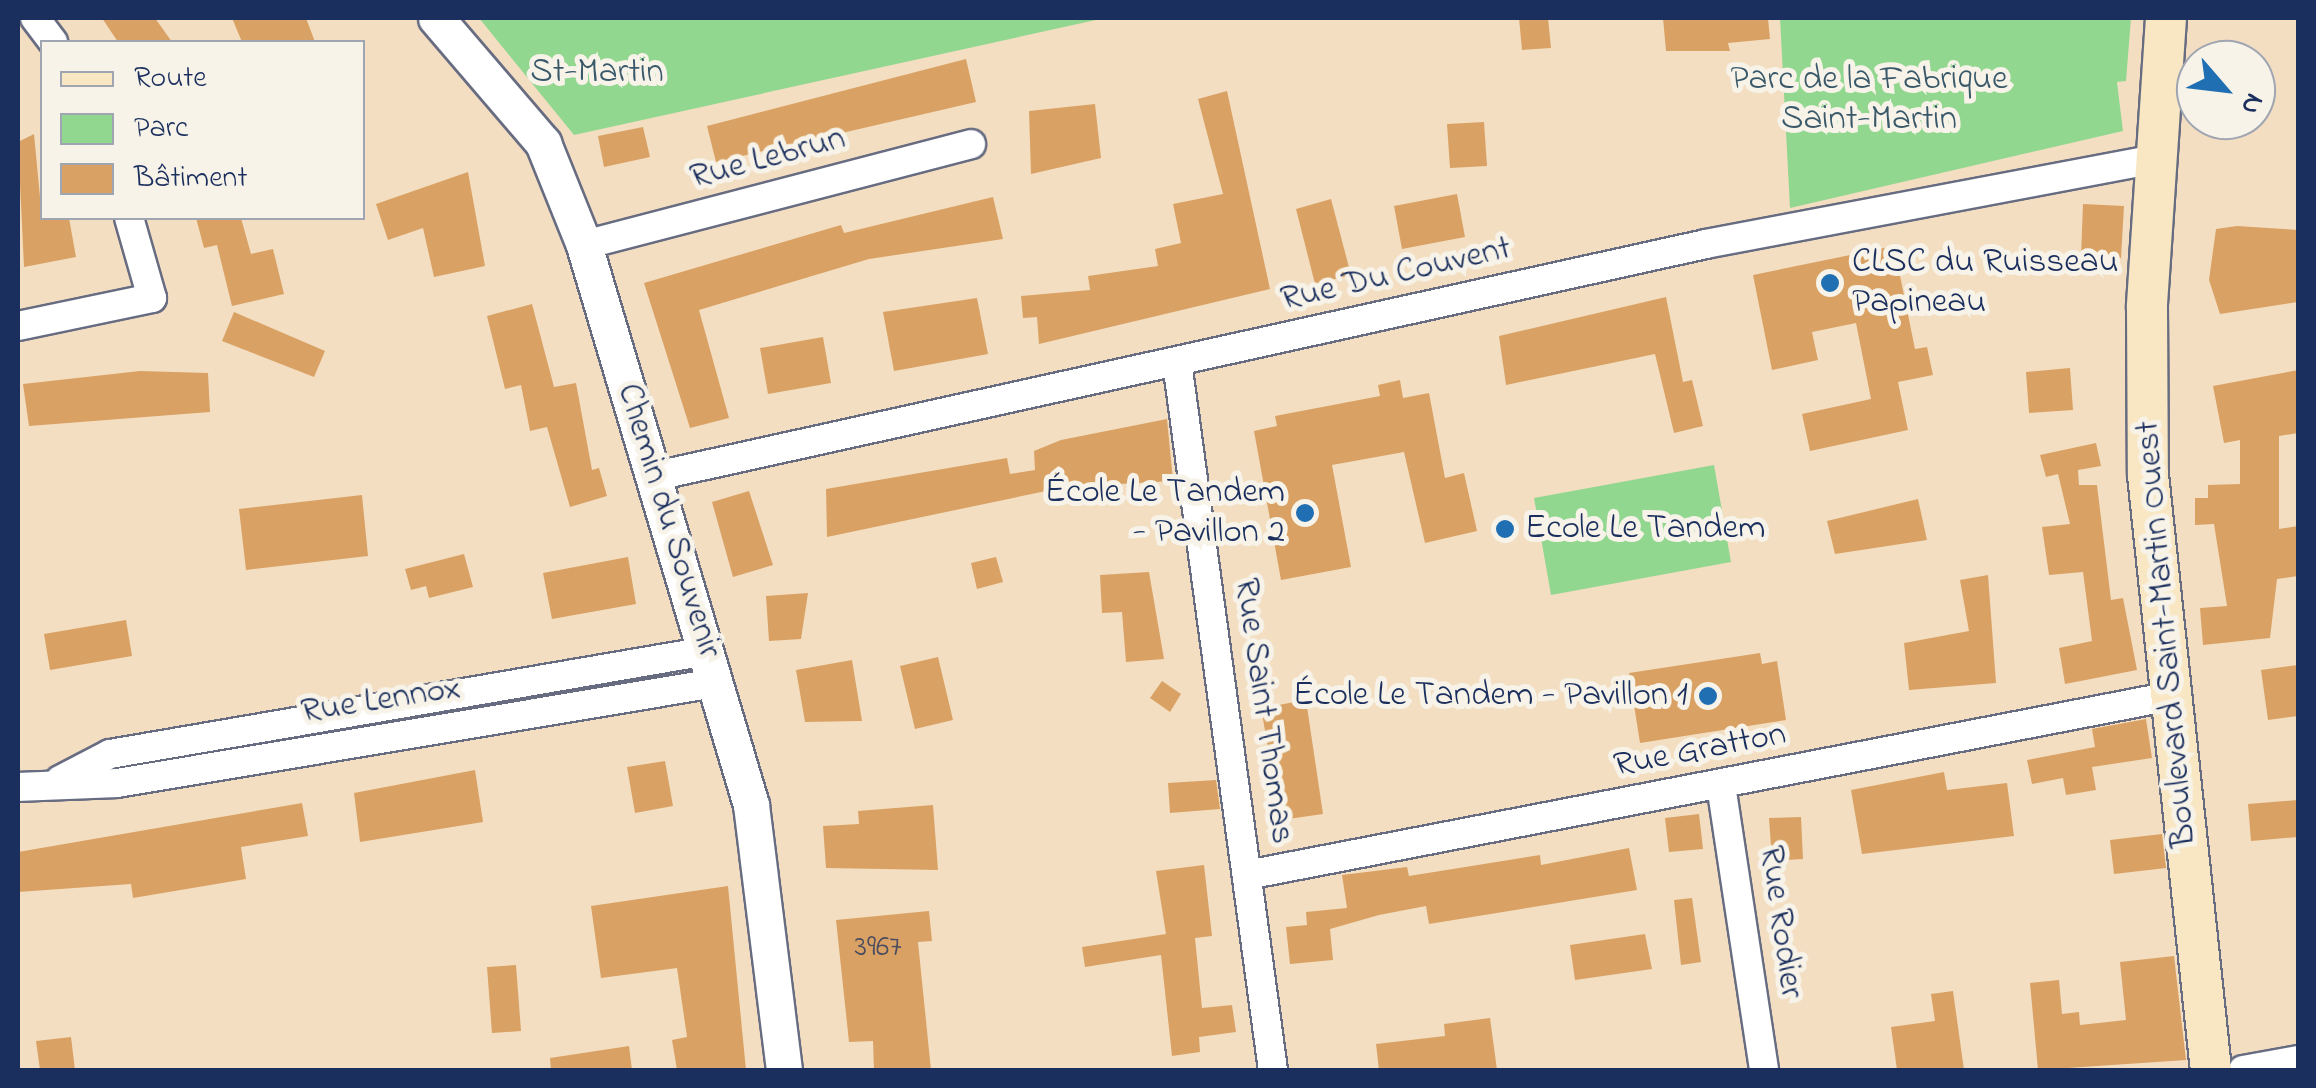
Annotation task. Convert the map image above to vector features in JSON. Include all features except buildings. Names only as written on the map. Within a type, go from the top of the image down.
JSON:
[{"type":"main road","name":"Boulevard Saint-Martin Ouest","points":[[2166,18],[2155,159],[2146,430],[2166,697],[2210,1070]]},
{"type":"street","points":[[35,18],[52,40]]},
{"type":"street","name":"Chemin du Souvenir","points":[[436,18],[543,143],[584,244],[656,476],[754,818],[784,1070]]},
{"type":"street","name":"Rue Lebrun","points":[[584,244],[971,144]]},
{"type":"street","name":"Rue Du Couvent","points":[[656,476],[1706,244],[2155,159]]},
{"type":"street","points":[[18,326],[152,298],[130,220]]},
{"type":"street","name":"Rue Saint Thomas","points":[[1178,362],[1272,1070]]},
{"type":"street","name":"Rue Lennox","points":[[18,786],[58,780],[110,754],[711,667]]},
{"type":"street","name":"Rue Gratton","points":[[1247,876],[2166,697]]},
{"type":"street","name":"Rue Rodier","points":[[1721,784],[1764,1070]]},
{"type":"street","points":[[2243,1070],[2298,1060]]},
{"type":"green space","name":"St-Martin","points":[[479,18],[1105,18],[574,135]]},
{"type":"green space","name":"Parc de la Fabrique Saint-Martin","points":[[1780,18],[2131,18],[2126,81],[2117,82],[2123,131],[1790,208]]},
{"type":"green space","points":[[1714,465],[1731,562],[1551,595],[1534,498]]},
{"type":"place","name":"CLSC du Ruisseau Papineau","points":[[1830,283]]},
{"type":"place","name":"École Le Tandem - Pavillon 2","points":[[1305,513]]},
{"type":"place","name":"Ecole Le Tandem","points":[[1505,529]]},
{"type":"place","name":"École Le Tandem - Pavillon 1","points":[[1708,696]]}]
